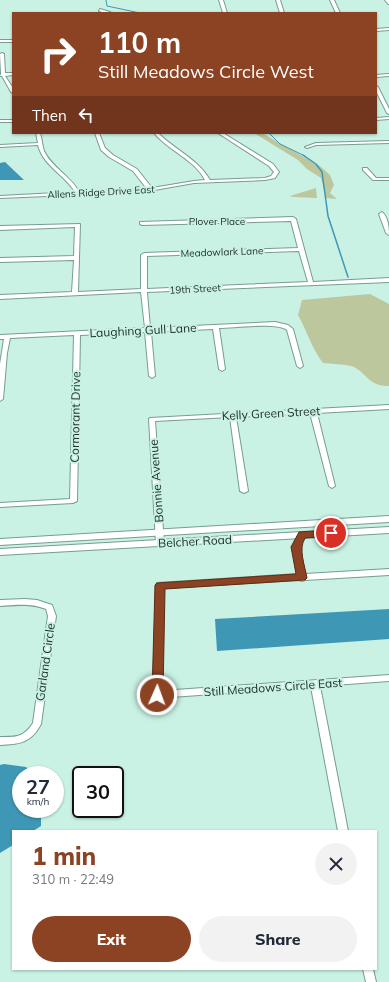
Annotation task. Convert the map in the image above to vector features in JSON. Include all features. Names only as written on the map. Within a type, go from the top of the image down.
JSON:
[{"type":"main road","name":"Belcher Road","points":[[0,542],[389,520]]},
{"type":"main road","name":"Belcher Road","points":[[0,552],[389,530]]},
{"type":"street","points":[[221,0],[225,12]]},
{"type":"street","points":[[278,0],[282,12]]},
{"type":"street","points":[[332,0],[338,12]]},
{"type":"street","points":[[100,10],[106,12]]},
{"type":"street","points":[[377,30],[389,29]]},
{"type":"street","points":[[0,41],[12,41]]},
{"type":"street","points":[[2,54],[2,75],[12,90]]},
{"type":"street","points":[[2,75],[12,74]]},
{"type":"street","points":[[377,76],[389,75]]},
{"type":"street","points":[[379,97],[389,97]]},
{"type":"street","points":[[379,97],[389,112]]},
{"type":"street","points":[[377,119],[389,118]]},
{"type":"street","points":[[0,121],[12,121]]},
{"type":"street","points":[[38,134],[41,150],[46,158],[54,167],[70,179],[78,194]]},
{"type":"street","points":[[97,134],[103,148],[112,156],[135,170],[151,190]]},
{"type":"street","points":[[157,134],[170,146],[200,168],[206,175],[208,181]]},
{"type":"street","name":"Allens Ridge Drive East","points":[[0,197],[151,190],[179,183],[265,180],[274,177],[278,172],[270,165],[222,134]]},
{"type":"street","points":[[307,147],[316,144],[389,142]]},
{"type":"street","points":[[0,146],[41,144]]},
{"type":"street","points":[[365,169],[375,179],[389,179]]},
{"type":"street","points":[[382,214],[389,233]]},
{"type":"street","name":"Plover Place","points":[[142,223],[293,219],[301,249]]},
{"type":"street","points":[[0,228],[78,225],[75,293]]},
{"type":"street","points":[[301,249],[311,283]]},
{"type":"street","name":"Meadowlark Lane","points":[[144,291],[144,255],[301,249]]},
{"type":"street","points":[[0,260],[77,258]]},
{"type":"street","name":"19th Street","points":[[0,297],[389,280]]},
{"type":"street","points":[[144,291],[152,376]]},
{"type":"street","name":"Laughing Gull Lane","points":[[0,337],[274,324],[286,326],[290,329],[300,366]]},
{"type":"street","points":[[216,327],[222,369]]},
{"type":"street","name":"Cormorant Drive","points":[[0,505],[73,501],[77,333]]},
{"type":"street","points":[[0,399],[7,336]]},
{"type":"street","name":"Kelly Green Street","points":[[152,419],[389,407]]},
{"type":"street","points":[[313,411],[332,486]]},
{"type":"street","points":[[233,414],[244,492]]},
{"type":"street","name":"Bonnie Avenue","points":[[152,419],[160,543]]},
{"type":"street","points":[[302,535],[296,547],[302,578],[389,572]]},
{"type":"street","name":"Still Meadows Circle East","points":[[302,578],[160,585],[157,695],[389,678]]},
{"type":"street","name":"Garland Circle","points":[[0,603],[40,603],[49,608],[52,616],[37,724],[30,735],[18,740],[0,741]]},
{"type":"street","points":[[315,684],[343,830]]},
{"type":"street","points":[[368,970],[371,982]]},
{"type":"green space","points":[[256,134],[264,134],[320,166],[330,175],[334,185],[330,193],[337,199],[326,198],[321,178],[307,169],[298,160]]},
{"type":"green space","points":[[316,188],[317,198],[290,196]]},
{"type":"green space","points":[[370,294],[389,304],[389,386],[376,384],[356,368],[351,366],[323,363],[298,315],[302,300]]},
{"type":"water","points":[[5,162],[24,180],[0,180],[0,163]]},
{"type":"water","points":[[389,609],[389,639],[217,651],[215,619]]},
{"type":"water","points":[[4,764],[19,766],[12,766],[12,818],[41,818],[41,826],[35,830],[12,830],[12,846],[0,853],[0,765]]},
{"type":"waterway","points":[[106,0],[107,6],[135,12]]},
{"type":"waterway","points":[[270,134],[280,144],[303,155]]},
{"type":"waterway","points":[[303,155],[316,164],[322,172],[328,216],[348,277]]},
{"type":"route","points":[[157,695],[160,585],[302,578],[296,547],[298,540],[302,535],[331,533]]}]
